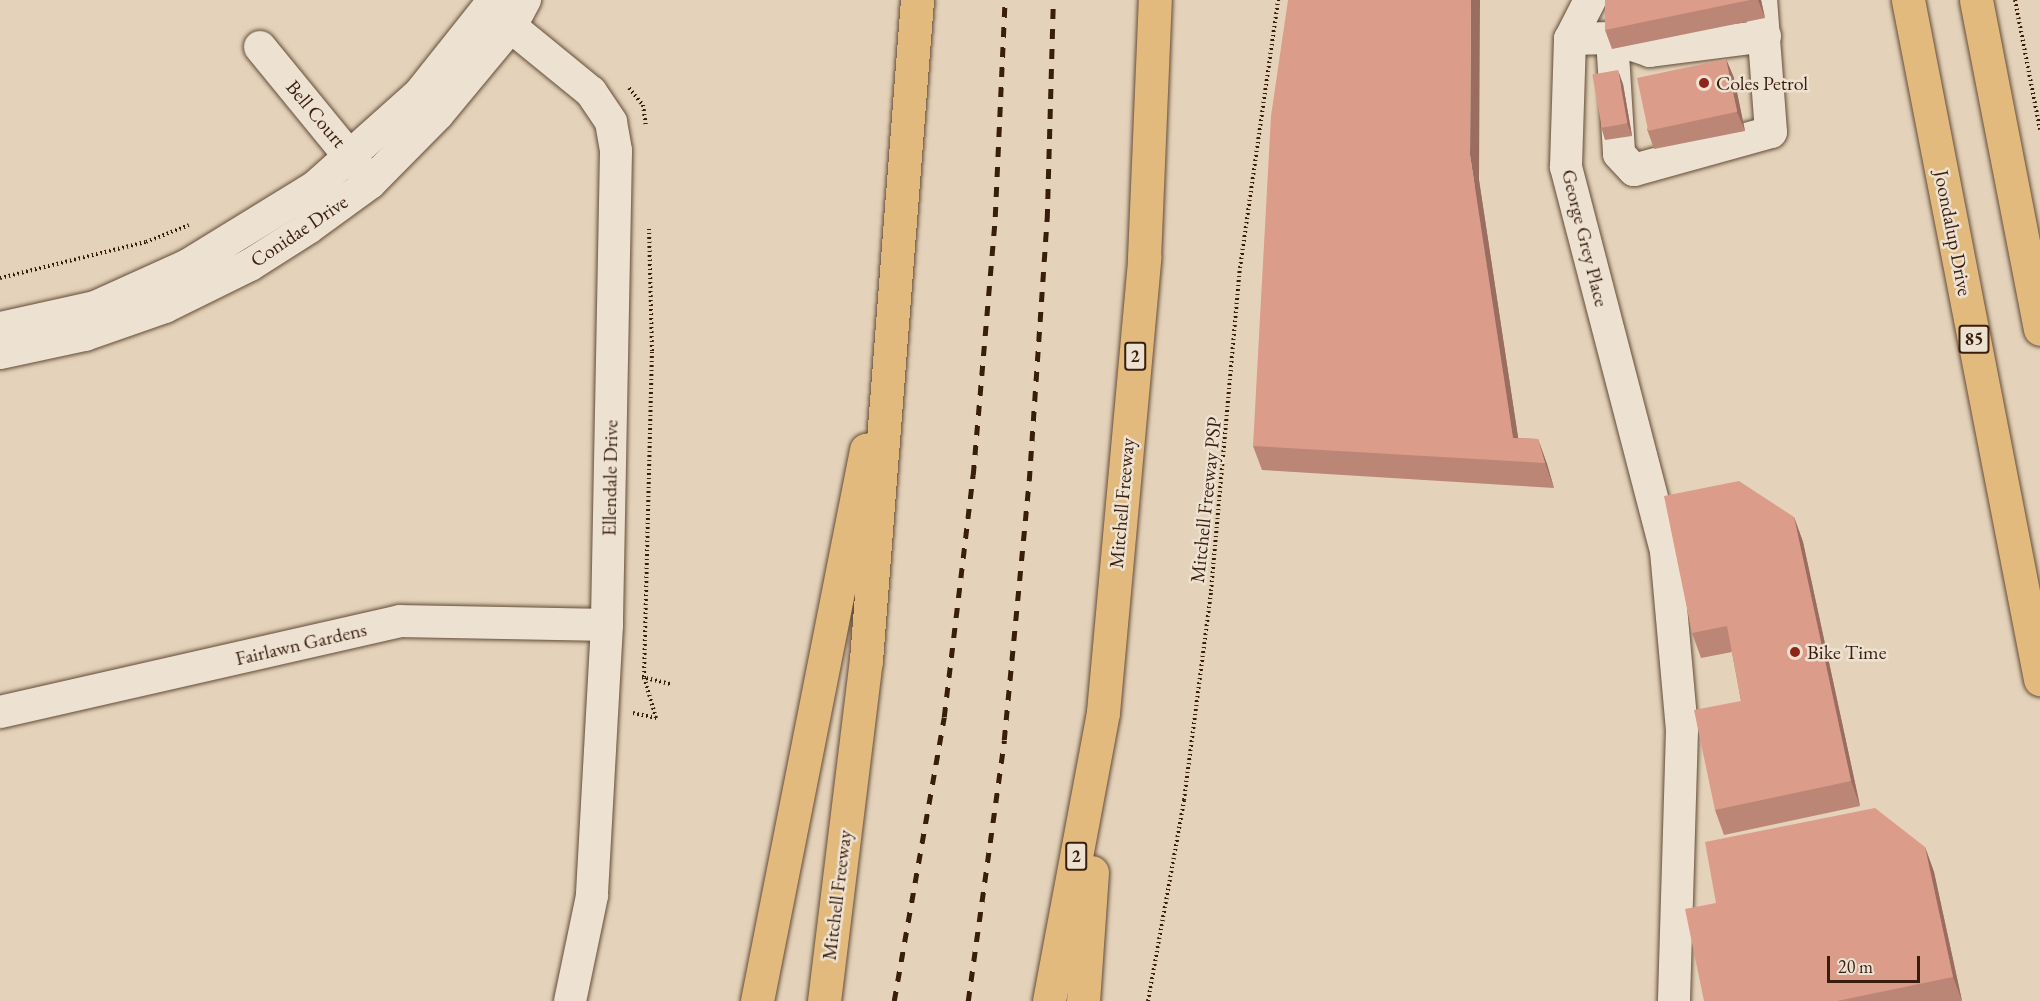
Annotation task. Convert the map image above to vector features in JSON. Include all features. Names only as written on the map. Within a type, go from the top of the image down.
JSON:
[{"type":"main road","name":"Mitchell Freeway","points":[[824,1001],[866,660],[898,292],[917,0]]},
{"type":"main road","name":"Mitchell Freeway","points":[[1049,1001],[1103,712],[1144,258],[1155,0]]},
{"type":"main road","name":"Joondalup Drive","points":[[1908,0],[2040,679]]},
{"type":"main road","points":[[1976,0],[2040,329]]},
{"type":"main road","points":[[758,1001],[898,292]]},
{"type":"main road","points":[[1083,1001],[1103,712]]},
{"type":"street","name":"George Grey Place","points":[[1590,0],[1570,39],[1566,168],[1666,551],[1682,730],[1674,1001]]},
{"type":"street","points":[[1612,38],[1619,154],[1634,170],[1771,132],[1761,0]]},
{"type":"street","name":"Conidae Drive","points":[[0,328],[95,307],[188,265],[260,224],[352,157],[504,9]]},
{"type":"street","name":"Conidae Drive","points":[[0,353],[85,335],[165,307],[250,265],[370,183],[438,114],[504,9]]},
{"type":"street","name":"Ellendale Drive","points":[[504,9],[591,92],[611,122],[616,151],[607,625],[592,896],[570,1001]]},
{"type":"street","points":[[1570,39],[1612,38],[1650,51],[1765,36]]},
{"type":"street","name":"Bell Court","points":[[260,47],[352,157],[370,183]]},
{"type":"street","name":"Fairlawn Gardens","points":[[0,712],[400,621],[607,625]]},
{"type":"path","name":"Mitchell Freeway PSP","points":[[1148,1001],[1184,800],[1228,452],[1240,268],[1278,0]]},
{"type":"path","points":[[2015,0],[2040,129]]},
{"type":"path","points":[[0,278],[146,242],[199,221]]},
{"type":"building","points":[[1288,0],[1471,0],[1470,155],[1513,438],[1538,439],[1545,463],[1253,446],[1271,116]]},
{"type":"building","points":[[1605,0],[1750,0],[1605,30]]},
{"type":"building","points":[[1726,59],[1737,112],[1648,131],[1637,78]]},
{"type":"building","points":[[1618,70],[1627,123],[1602,128],[1592,75]]},
{"type":"building","points":[[1739,481],[1794,517],[1851,781],[1715,810],[1694,710],[1741,701],[1727,626],[1692,633],[1664,496]]},
{"type":"building","points":[[1875,808],[1925,847],[1953,977],[1837,1001],[1704,1001],[1685,909],[1716,903],[1705,842]]},
{"type":"railway","points":[[894,1001],[944,717],[973,475],[995,217],[1005,0]]},
{"type":"railway","points":[[968,1001],[1004,740],[1029,481],[1047,219],[1053,0]]},
{"type":"place","name":"Coles Petrol","points":[[1704,83]]},
{"type":"place","name":"Bike Time","points":[[1795,652]]}]
